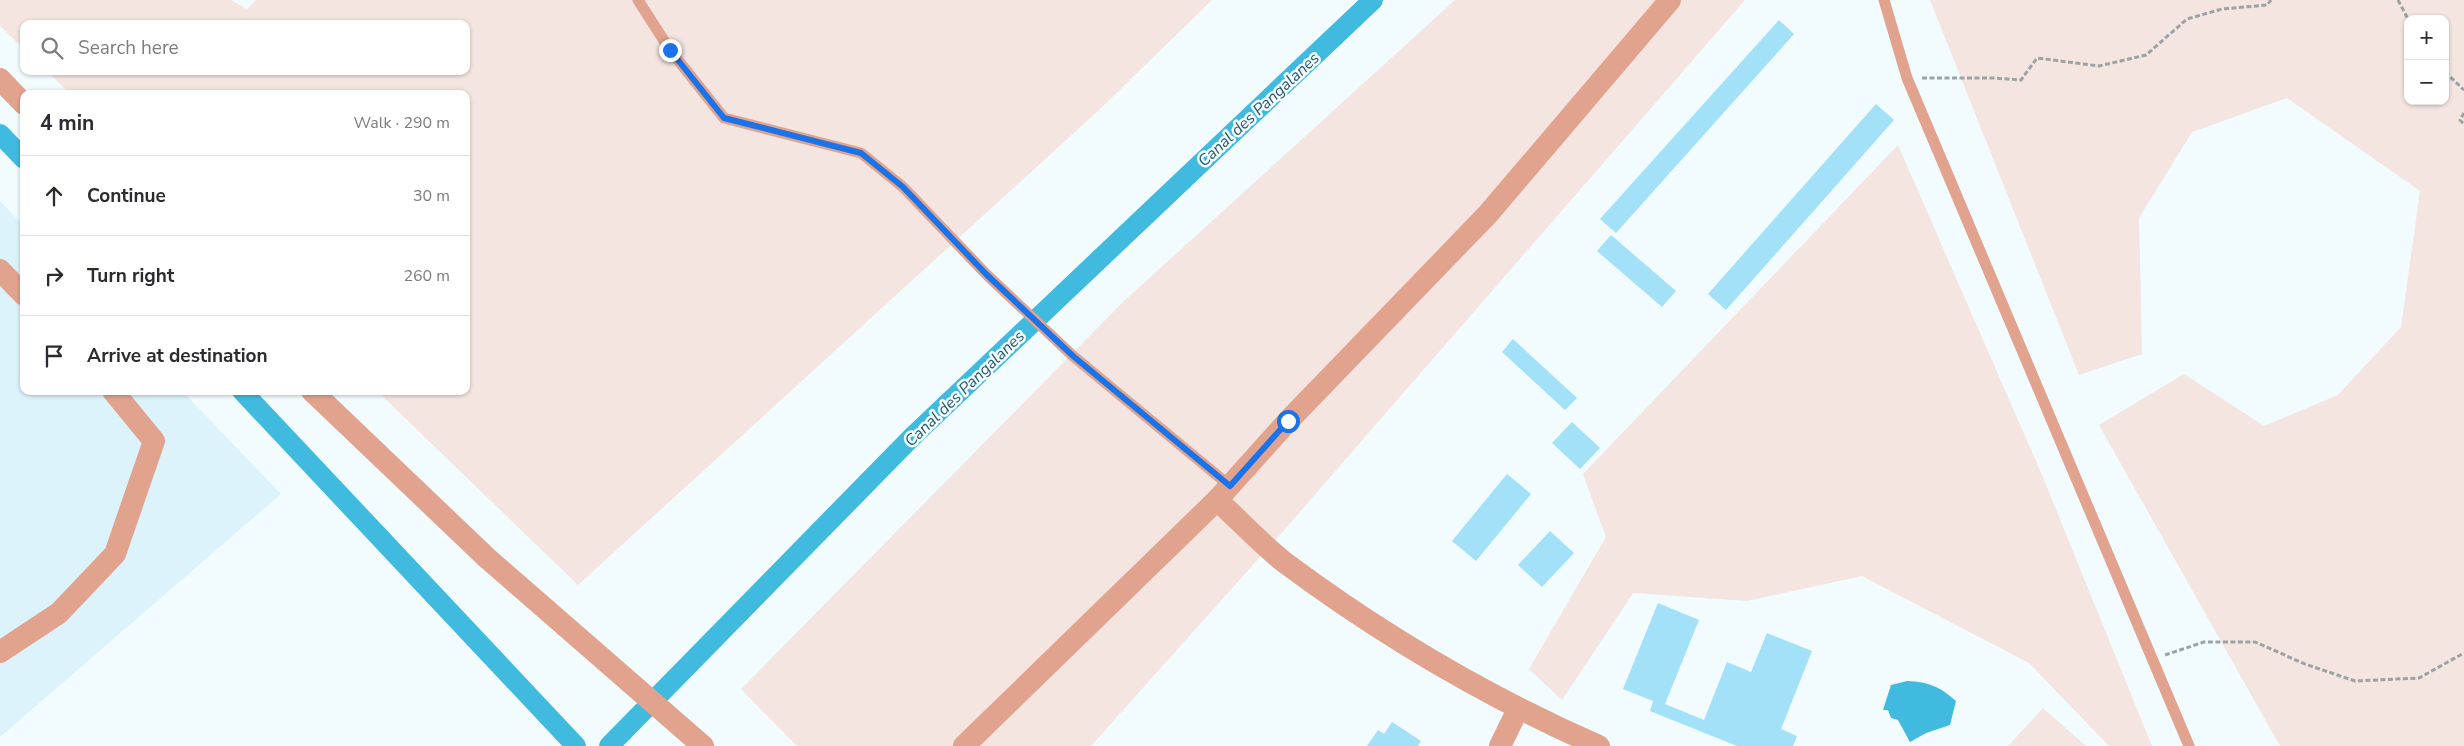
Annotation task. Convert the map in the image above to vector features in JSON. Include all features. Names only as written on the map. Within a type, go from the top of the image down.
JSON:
[{"type":"street","points":[[964,746],[1223,493],[1288,421],[1488,214],[1670,0]]},
{"type":"street","points":[[0,79],[20,100]]},
{"type":"street","points":[[0,270],[20,291]]},
{"type":"street","points":[[0,652],[59,613],[115,554],[154,441],[116,395]]},
{"type":"street","points":[[316,395],[487,558],[703,746]]},
{"type":"street","points":[[1223,493],[1283,560],[1360,616],[1432,661],[1518,708],[1599,746]]},
{"type":"street","points":[[1500,746],[1518,708]]},
{"type":"lane","points":[[638,0],[670,50],[724,118],[861,153],[903,187],[986,274],[1223,493]]},
{"type":"lane","points":[[1884,0],[1907,78],[2189,746]]},
{"type":"path","points":[[1907,78],[1993,78],[2021,80],[2037,58],[2099,66],[2146,55],[2187,19],[2222,10],[2267,5],[2271,0]]},
{"type":"path","points":[[2398,0],[2406,15]]},
{"type":"path","points":[[2449,76],[2464,90]]},
{"type":"path","points":[[2464,113],[2460,120],[2464,124]]},
{"type":"path","points":[[2152,659],[2204,642],[2255,642],[2305,664],[2355,681],[2419,678],[2464,653]]},
{"type":"shaded area","points":[[0,0],[231,0],[247,9],[256,0],[1212,0],[1099,110],[578,585],[381,395],[470,395],[470,90],[66,90],[51,75],[470,75],[470,20],[20,20],[20,45],[0,26]]},
{"type":"shaded area","points":[[1455,0],[1745,0],[1285,529],[1091,746],[797,746],[741,689],[1124,301]]},
{"type":"shaded area","points":[[1930,0],[2464,0],[2464,746],[2280,746],[2099,425],[2184,374],[2264,426],[2338,395],[2401,327],[2420,191],[2287,98],[2192,132],[2139,218],[2142,354],[2079,375]]},
{"type":"shaded area","points":[[1898,145],[2042,475],[2152,746],[2109,746],[2029,663],[1862,576],[1747,601],[1633,593],[1562,700],[1529,669],[1606,537],[1583,474]]},
{"type":"shaded area","points":[[0,201],[20,222],[20,395],[186,395],[281,494],[0,737]]},
{"type":"shaded area","points":[[2043,708],[2086,746],[2008,746]]},
{"type":"water","points":[[1907,681],[1934,686],[1956,701],[1950,725],[1926,733],[1910,742],[1898,720],[1891,718],[1888,710],[1883,710],[1891,685]]},
{"type":"building","points":[[1779,20],[1794,34],[1616,233],[1600,219]]},
{"type":"building","points":[[1876,104],[1894,120],[1726,310],[1708,294]]},
{"type":"building","points":[[1611,235],[1676,291],[1662,307],[1597,251]]},
{"type":"building","points":[[1513,339],[1577,398],[1565,410],[1502,352]]},
{"type":"building","points":[[1572,422],[1600,448],[1580,469],[1552,443]]},
{"type":"building","points":[[1507,474],[1531,494],[1476,561],[1452,541]]},
{"type":"building","points":[[1550,531],[1574,553],[1542,587],[1518,565]]},
{"type":"building","points":[[1658,603],[1699,620],[1665,704],[1704,720],[1727,662],[1751,672],[1767,633],[1812,651],[1781,729],[1797,736],[1793,746],[1737,746],[1650,711],[1653,701],[1623,689]]},
{"type":"building","points":[[1392,722],[1421,741],[1418,746],[1367,746],[1378,730],[1384,734]]},
{"type":"waterway","name":"Canal des Pangalanes","points":[[609,746],[912,437],[1373,0]]},
{"type":"waterway","points":[[0,134],[20,155]]},
{"type":"waterway","points":[[246,395],[576,746]]},
{"type":"route","points":[[670,50],[724,118],[798,135],[861,153],[903,187],[986,274],[1073,356],[1230,486],[1288,421]]}]
